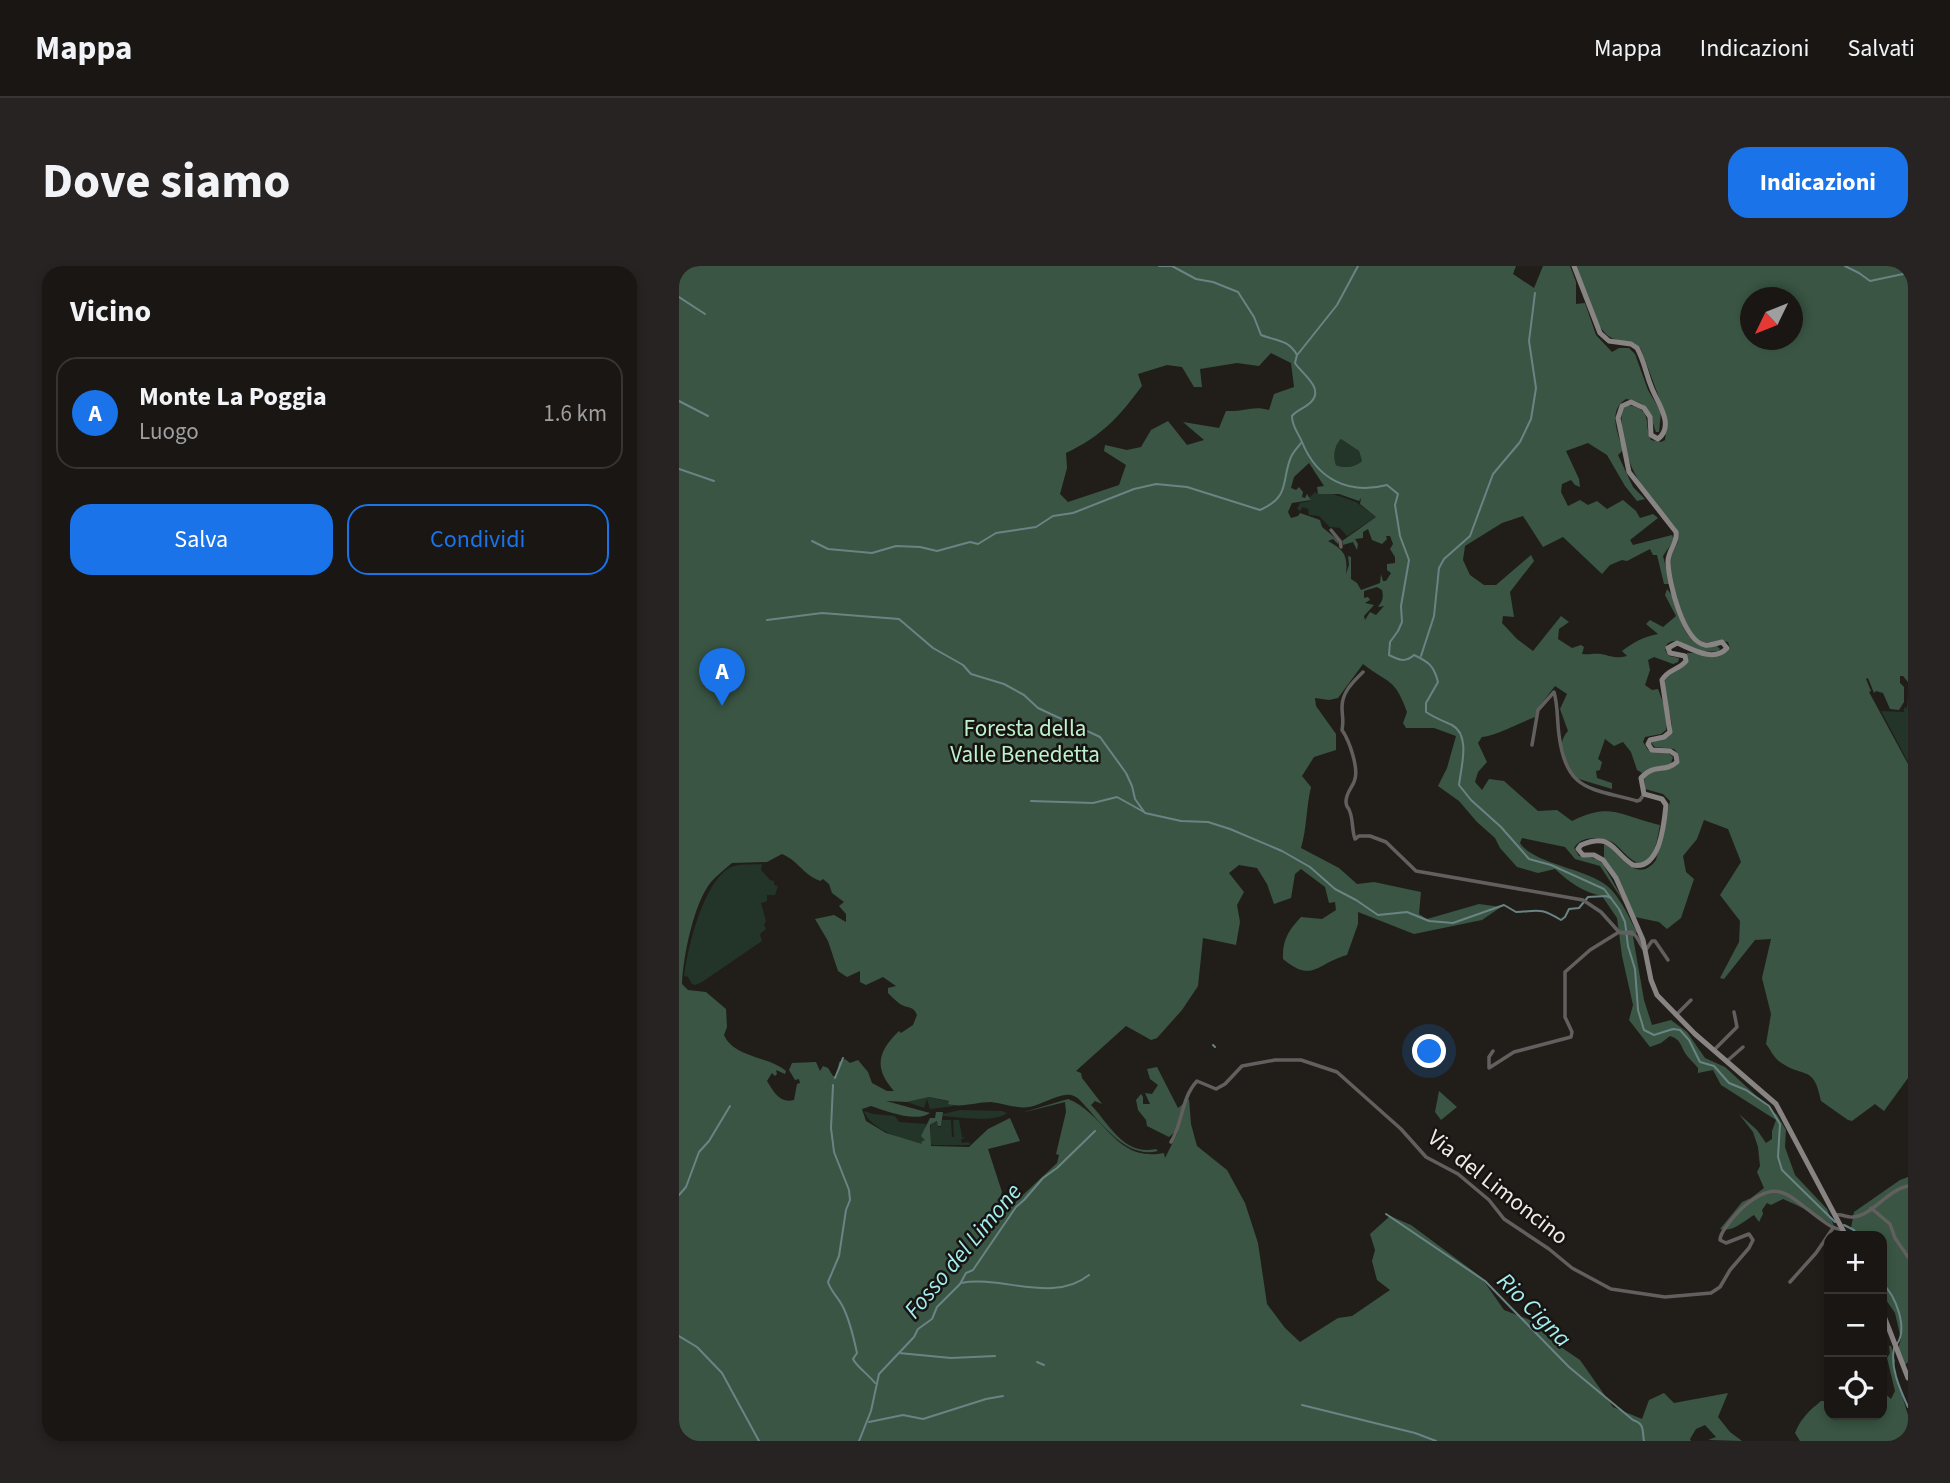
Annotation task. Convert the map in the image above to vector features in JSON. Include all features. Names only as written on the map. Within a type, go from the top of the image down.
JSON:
[{"type":"main road","points":[[1574,266],[1597,330],[1609,341],[1631,344],[1637,348],[1654,396],[1662,406],[1664,431],[1658,439],[1651,435],[1651,421],[1647,413],[1635,403],[1627,402],[1622,406],[1618,418],[1631,475],[1676,532],[1677,538],[1668,556],[1668,565],[1675,598],[1686,629],[1693,639],[1703,644],[1722,642],[1727,648],[1723,652],[1713,654],[1694,651],[1677,643],[1668,648],[1670,653],[1685,656],[1686,661],[1667,673],[1663,680],[1670,732],[1664,737],[1650,740],[1648,744],[1652,750],[1673,752],[1677,760],[1671,767],[1652,769],[1643,776],[1641,786],[1644,794],[1662,799],[1666,805],[1656,853],[1648,864],[1641,866],[1630,863],[1607,842],[1583,843],[1579,849],[1583,855],[1599,857],[1608,865],[1641,936],[1653,987],[1660,999],[1776,1104],[1844,1231]]},
{"type":"main road","points":[[1887,1325],[1908,1378]]},
{"type":"street","points":[[1331,530],[1340,541],[1341,547]]},
{"type":"street","points":[[1363,672],[1345,692],[1342,707],[1345,719],[1342,730],[1349,739],[1356,767],[1356,779],[1347,792],[1346,804],[1351,813],[1355,839],[1359,836],[1370,836],[1386,842],[1416,871],[1583,901],[1601,912],[1620,932]]},
{"type":"street","points":[[1532,745],[1538,710],[1554,692],[1561,752],[1574,779],[1599,791],[1637,801],[1644,794]]},
{"type":"street","points":[[1493,1051],[1487,1064],[1489,1068],[1514,1052],[1571,1038],[1572,1032],[1565,1017],[1565,972],[1590,950],[1620,932],[1637,934],[1645,950],[1649,950],[1652,941],[1655,941],[1668,960]]},
{"type":"street","points":[[1675,1015],[1691,1000]]},
{"type":"street","points":[[1714,1050],[1737,1027],[1734,1012]]},
{"type":"street","points":[[1727,1061],[1743,1047]]},
{"type":"street","name":"Via del Limoncino","points":[[1171,1142],[1181,1121],[1186,1099],[1197,1081],[1216,1089],[1225,1084],[1242,1066],[1301,1060],[1337,1072],[1401,1129],[1426,1157],[1458,1174],[1489,1200],[1504,1219],[1572,1268],[1611,1289],[1665,1297],[1718,1290],[1753,1240],[1749,1234],[1745,1234],[1725,1243],[1720,1240],[1720,1234],[1742,1208],[1768,1191],[1774,1190],[1791,1197],[1833,1228],[1844,1231]]},
{"type":"street","points":[[1837,1217],[1854,1217],[1888,1195],[1908,1186]]},
{"type":"street","points":[[1871,1208],[1890,1224],[1895,1238],[1908,1257]]},
{"type":"street","points":[[1790,1282],[1833,1228]]},
{"type":"green space","name":"Foresta della Valle Benedetta","points":[[679,266],[1516,266],[1513,274],[1534,288],[1543,266],[1570,266],[1576,282],[1576,304],[1585,303],[1596,335],[1612,352],[1619,348],[1629,348],[1635,354],[1648,390],[1661,412],[1659,432],[1656,432],[1648,410],[1640,403],[1626,399],[1617,409],[1615,422],[1623,450],[1618,455],[1633,487],[1645,499],[1637,501],[1607,455],[1588,443],[1566,451],[1580,487],[1571,480],[1562,484],[1561,492],[1568,506],[1580,500],[1588,505],[1597,501],[1607,509],[1623,500],[1640,518],[1653,514],[1658,518],[1630,540],[1633,545],[1672,535],[1674,540],[1663,556],[1670,584],[1664,584],[1657,555],[1653,555],[1650,549],[1627,561],[1622,560],[1610,565],[1602,574],[1563,537],[1543,547],[1523,516],[1502,523],[1465,546],[1463,560],[1470,575],[1484,585],[1496,585],[1531,555],[1534,561],[1510,592],[1514,617],[1503,616],[1502,623],[1533,651],[1561,616],[1569,622],[1559,629],[1558,639],[1572,648],[1581,645],[1584,647],[1582,654],[1627,656],[1622,651],[1639,640],[1658,634],[1646,624],[1650,620],[1663,627],[1676,616],[1665,595],[1667,589],[1676,603],[1682,625],[1691,638],[1699,645],[1716,645],[1720,649],[1700,651],[1674,641],[1667,644],[1665,650],[1669,656],[1679,658],[1678,662],[1673,664],[1654,657],[1648,660],[1650,670],[1645,685],[1652,690],[1658,689],[1667,724],[1666,730],[1661,734],[1645,737],[1643,742],[1648,750],[1667,752],[1673,757],[1671,763],[1642,773],[1637,770],[1631,752],[1623,742],[1614,746],[1605,739],[1598,759],[1602,762],[1600,770],[1596,771],[1597,778],[1612,783],[1612,789],[1572,777],[1562,747],[1568,731],[1560,709],[1567,694],[1555,686],[1538,708],[1535,717],[1482,737],[1478,743],[1487,762],[1478,772],[1475,782],[1482,790],[1489,779],[1504,781],[1538,811],[1557,810],[1572,821],[1607,811],[1660,825],[1654,849],[1644,863],[1634,861],[1615,844],[1604,839],[1585,839],[1574,848],[1579,856],[1597,859],[1603,864],[1627,907],[1600,866],[1575,859],[1565,847],[1522,838],[1520,843],[1535,856],[1594,878],[1614,893],[1637,932],[1633,937],[1644,1000],[1652,1025],[1671,1020],[1687,1032],[1705,1058],[1725,1067],[1777,1115],[1786,1130],[1785,1147],[1795,1175],[1827,1209],[1834,1226],[1783,1199],[1771,1205],[1767,1203],[1759,1222],[1754,1215],[1733,1228],[1720,1229],[1742,1202],[1764,1188],[1757,1172],[1760,1166],[1753,1132],[1739,1114],[1757,1130],[1766,1143],[1772,1139],[1776,1120],[1721,1085],[1713,1070],[1698,1073],[1698,1068],[1674,1038],[1670,1036],[1650,1047],[1629,1020],[1633,1005],[1617,918],[1602,896],[1577,886],[1555,869],[1538,873],[1517,867],[1495,838],[1459,801],[1438,786],[1447,768],[1456,736],[1434,728],[1406,728],[1403,723],[1407,712],[1395,687],[1363,664],[1338,698],[1315,698],[1316,706],[1336,734],[1336,750],[1314,757],[1302,776],[1311,787],[1301,848],[1339,868],[1357,884],[1374,882],[1421,892],[1419,914],[1427,919],[1479,904],[1501,907],[1482,920],[1414,934],[1358,912],[1358,924],[1347,955],[1309,971],[1301,970],[1283,959],[1287,936],[1301,917],[1322,919],[1336,910],[1335,902],[1329,903],[1325,887],[1301,869],[1295,874],[1291,898],[1274,904],[1267,884],[1257,868],[1239,865],[1229,873],[1244,892],[1237,905],[1240,922],[1236,945],[1203,938],[1198,986],[1182,1010],[1157,1038],[1151,1040],[1126,1026],[1076,1071],[1081,1073],[1102,1104],[1095,1101],[1091,1105],[1119,1137],[1135,1148],[1158,1151],[1137,1150],[1110,1133],[1122,1144],[1134,1151],[1147,1154],[1164,1153],[1165,1158],[1178,1132],[1169,1137],[1147,1126],[1138,1110],[1136,1100],[1141,1094],[1143,1104],[1150,1104],[1145,1093],[1152,1094],[1158,1085],[1150,1079],[1147,1069],[1157,1067],[1178,1108],[1189,1099],[1191,1124],[1197,1146],[1227,1170],[1245,1203],[1258,1243],[1267,1304],[1285,1328],[1300,1342],[1338,1318],[1352,1316],[1390,1290],[1377,1280],[1372,1261],[1375,1250],[1370,1234],[1390,1216],[1411,1225],[1481,1277],[1504,1310],[1530,1320],[1552,1341],[1580,1360],[1613,1407],[1642,1419],[1649,1400],[1664,1393],[1674,1403],[1728,1393],[1718,1417],[1730,1432],[1742,1441],[1708,1440],[1716,1437],[1705,1425],[1696,1429],[1691,1441],[679,1441]],"holes":[[[1271,353],[1291,363],[1294,387],[1274,394],[1269,410],[1258,408],[1226,411],[1219,428],[1183,422],[1204,440],[1187,445],[1168,421],[1151,430],[1141,447],[1127,450],[1105,445],[1104,451],[1126,465],[1119,485],[1068,502],[1060,494],[1067,468],[1066,453],[1100,432],[1117,417],[1142,386],[1138,374],[1167,365],[1182,367],[1194,387],[1202,387],[1200,369],[1237,363],[1259,366]],[[1341,439],[1359,451],[1362,461],[1357,465],[1336,465],[1335,452]],[[1309,463],[1324,486],[1317,487],[1318,494],[1339,494],[1359,501],[1361,498],[1360,504],[1376,517],[1342,541],[1343,545],[1353,542],[1357,550],[1355,539],[1363,538],[1363,532],[1368,529],[1372,540],[1382,544],[1387,539],[1386,536],[1390,536],[1393,544],[1390,549],[1395,563],[1387,564],[1387,570],[1391,573],[1386,581],[1383,581],[1381,574],[1380,583],[1361,590],[1351,579],[1351,557],[1348,556],[1346,574],[1344,554],[1328,541],[1333,539],[1338,544],[1339,541],[1322,527],[1320,520],[1300,513],[1291,518],[1288,512],[1292,503],[1311,500],[1307,494],[1305,498],[1302,497],[1303,492],[1299,487],[1296,490],[1291,488],[1294,477]],[[1377,587],[1382,590],[1383,596],[1378,607],[1384,606],[1376,615],[1370,612],[1365,620],[1364,616],[1374,605],[1365,603],[1370,600],[1368,597],[1364,598],[1364,591]],[[782,854],[814,878],[820,881],[823,879],[829,884],[832,893],[844,902],[839,906],[846,914],[846,922],[834,915],[815,919],[828,941],[838,971],[847,977],[860,971],[860,982],[866,985],[883,977],[896,986],[888,988],[888,993],[900,1004],[914,1010],[917,1015],[913,1025],[901,1033],[899,1031],[882,1053],[883,1075],[894,1091],[887,1091],[872,1083],[868,1072],[858,1060],[850,1063],[845,1059],[839,1062],[837,1076],[833,1076],[828,1068],[823,1066],[820,1071],[816,1062],[792,1063],[789,1070],[800,1083],[797,1084],[794,1100],[781,1098],[767,1081],[772,1073],[775,1076],[777,1074],[776,1070],[785,1074],[786,1071],[771,1062],[744,1053],[729,1043],[724,1035],[727,1027],[726,1009],[706,992],[688,990],[682,984],[687,945],[695,916],[711,882],[732,863],[767,862]],[[1071,1095],[1078,1099],[1110,1133],[1092,1115],[1068,1099],[1021,1113],[1065,1102],[1066,1112],[1056,1154],[1059,1155],[1057,1163],[1006,1211],[991,1229],[1002,1192],[988,1149],[1020,1141],[1010,1118],[988,1129],[969,1147],[931,1146],[930,1125],[937,1121],[938,1126],[941,1126],[943,1112],[936,1112],[935,1118],[930,1118],[921,1136],[925,1140],[922,1144],[886,1133],[866,1121],[862,1109],[871,1106],[917,1117],[930,1113],[886,1101],[907,1102],[929,1097],[949,1101],[948,1104],[953,1105],[991,1102],[1024,1107]]]},
{"type":"green space","points":[[1576,266],[1908,266],[1908,682],[1900,676],[1900,683],[1904,687],[1904,702],[1899,710],[1890,709],[1883,693],[1874,693],[1868,678],[1866,679],[1871,691],[1869,692],[1908,764],[1908,1078],[1884,1111],[1875,1104],[1852,1121],[1848,1120],[1821,1101],[1811,1077],[1780,1062],[1766,1044],[1771,1014],[1762,978],[1771,939],[1755,940],[1724,979],[1720,978],[1739,942],[1740,921],[1720,895],[1741,862],[1728,829],[1704,820],[1697,839],[1683,856],[1686,872],[1694,879],[1681,918],[1667,929],[1659,922],[1635,917],[1615,874],[1604,858],[1606,843],[1636,869],[1649,867],[1656,860],[1670,801],[1663,794],[1645,789],[1644,777],[1647,773],[1670,768],[1679,755],[1674,749],[1655,747],[1651,743],[1672,731],[1665,681],[1670,673],[1684,664],[1687,653],[1714,655],[1730,648],[1728,642],[1701,641],[1685,626],[1670,569],[1678,540],[1676,528],[1642,486],[1630,464],[1621,421],[1623,408],[1629,405],[1637,408],[1645,414],[1651,440],[1661,442],[1665,440],[1667,419],[1641,349],[1634,344],[1614,339],[1604,332]]},
{"type":"green space","points":[[1341,439],[1359,451],[1362,461],[1357,465],[1336,465],[1335,452]]},
{"type":"green space","points":[[1315,492],[1330,493],[1356,502],[1376,517],[1347,536],[1340,528],[1330,527],[1319,516],[1309,515],[1308,509],[1297,509],[1300,503],[1310,501]]},
{"type":"green space","points":[[1908,693],[1908,762],[1881,711],[1904,712]]},
{"type":"green space","points":[[762,864],[761,870],[778,886],[775,895],[767,895],[767,901],[761,903],[766,921],[766,929],[760,934],[762,941],[702,982],[692,984],[688,977],[684,976],[686,963],[698,917],[712,887],[732,866]]},
{"type":"green space","points":[[1439,1091],[1457,1107],[1441,1120],[1435,1112]]},
{"type":"green space","points":[[929,1097],[950,1102],[948,1104],[955,1106],[930,1109],[927,1099],[924,1108],[907,1102]]},
{"type":"green space","points":[[960,1110],[1007,1113],[986,1119],[943,1116]]},
{"type":"green space","points":[[864,1111],[895,1116],[899,1122],[926,1124],[926,1141],[921,1142],[923,1146],[880,1129]]},
{"type":"green space","points":[[942,1120],[951,1120],[954,1137],[953,1120],[959,1120],[962,1137],[966,1138],[961,1139],[962,1143],[969,1142],[970,1145],[932,1145],[931,1125],[938,1121],[938,1127],[941,1127]]},
{"type":"green space","points":[[1908,1177],[1908,1362],[1904,1366],[1898,1349],[1901,1339],[1895,1313],[1887,1301],[1887,1231],[1852,1231],[1851,1228],[1854,1212]]},
{"type":"green space","points":[[1891,1346],[1895,1361],[1893,1366],[1908,1415],[1908,1441],[1800,1441],[1795,1433],[1800,1423],[1821,1401],[1824,1401],[1824,1420],[1887,1420],[1887,1395],[1891,1399],[1895,1391],[1887,1358]]},
{"type":"waterway","points":[[1159,266],[1172,266],[1196,279],[1213,282],[1238,292],[1254,317],[1261,335],[1286,343],[1297,355],[1295,363],[1314,386],[1315,397],[1292,416],[1293,423],[1308,455],[1325,475],[1347,486],[1359,488],[1387,485],[1398,494],[1395,505],[1400,536],[1409,560],[1401,606],[1402,622],[1390,642],[1389,655],[1402,660],[1414,655],[1433,668],[1438,682],[1426,703],[1426,712],[1452,725],[1461,736],[1463,752],[1459,785],[1529,859],[1551,865],[1604,889],[1625,922],[1635,969],[1638,1010],[1644,1030],[1654,1035],[1673,1029],[1680,1030],[1689,1040],[1700,1062],[1714,1066],[1729,1083],[1746,1090],[1769,1106],[1780,1124],[1778,1157],[1782,1170],[1835,1222]]},
{"type":"waterway","points":[[1298,354],[1337,305],[1358,266]]},
{"type":"waterway","points":[[1845,266],[1870,281],[1908,273]]},
{"type":"waterway","points":[[1421,656],[1434,616],[1439,568],[1444,559],[1470,536],[1493,474],[1520,442],[1531,419],[1536,388],[1529,341],[1535,293]]},
{"type":"waterway","points":[[679,297],[705,314]]},
{"type":"waterway","points":[[679,401],[708,416]]},
{"type":"waterway","points":[[812,541],[828,549],[872,553],[896,546],[937,551],[970,542],[978,544],[996,533],[1036,527],[1053,516],[1073,513],[1134,489],[1156,484],[1187,487],[1260,510],[1281,494],[1291,457],[1301,443]]},
{"type":"waterway","points":[[679,469],[714,481]]},
{"type":"waterway","points":[[767,620],[822,613],[899,619],[933,648],[963,665],[971,674],[1004,684],[1024,695],[1038,708],[1100,737],[1126,773],[1135,799],[1145,813],[1181,821],[1208,822],[1282,851],[1310,867],[1335,889],[1378,915],[1407,912],[1429,921],[1453,923],[1504,905],[1516,912],[1543,911],[1561,920],[1569,909],[1579,908],[1588,897],[1611,898]]},
{"type":"waterway","points":[[1031,801],[1093,803],[1117,797],[1144,812]]},
{"type":"waterway","points":[[835,1078],[843,1058]]},
{"type":"waterway","points":[[833,1085],[831,1128],[834,1152],[849,1190],[850,1200],[839,1256],[828,1282],[849,1323],[857,1353],[853,1359],[875,1383]]},
{"type":"waterway","points":[[679,1195],[686,1187],[699,1152],[709,1141],[730,1106]]},
{"type":"waterway","name":"Fosso del Limone","points":[[859,1441],[871,1411],[879,1374],[914,1337],[918,1329],[932,1319],[937,1307],[960,1284],[966,1273],[973,1270],[1016,1207],[1043,1178],[1095,1131]]},
{"type":"waterway","name":"Rio Cigna","points":[[1386,1214],[1485,1281],[1569,1367],[1639,1423],[1644,1441]]},
{"type":"waterway","points":[[1844,1225],[1855,1231]]},
{"type":"waterway","points":[[961,1283],[993,1282],[1027,1287],[1060,1287],[1089,1275]]},
{"type":"waterway","points":[[1887,1289],[1896,1304],[1901,1321],[1897,1344]]},
{"type":"waterway","points":[[679,1336],[697,1347],[722,1373],[759,1441]]},
{"type":"waterway","points":[[1894,1348],[1895,1371],[1908,1407]]},
{"type":"waterway","points":[[899,1353],[951,1358],[995,1356]]},
{"type":"waterway","points":[[1037,1362],[1044,1365]]},
{"type":"waterway","points":[[869,1422],[903,1415],[923,1419],[1003,1396]]},
{"type":"waterway","points":[[1302,1405],[1415,1433],[1436,1441]]},
{"type":"place","name":"Monte La Poggia","points":[[722,706]]}]
